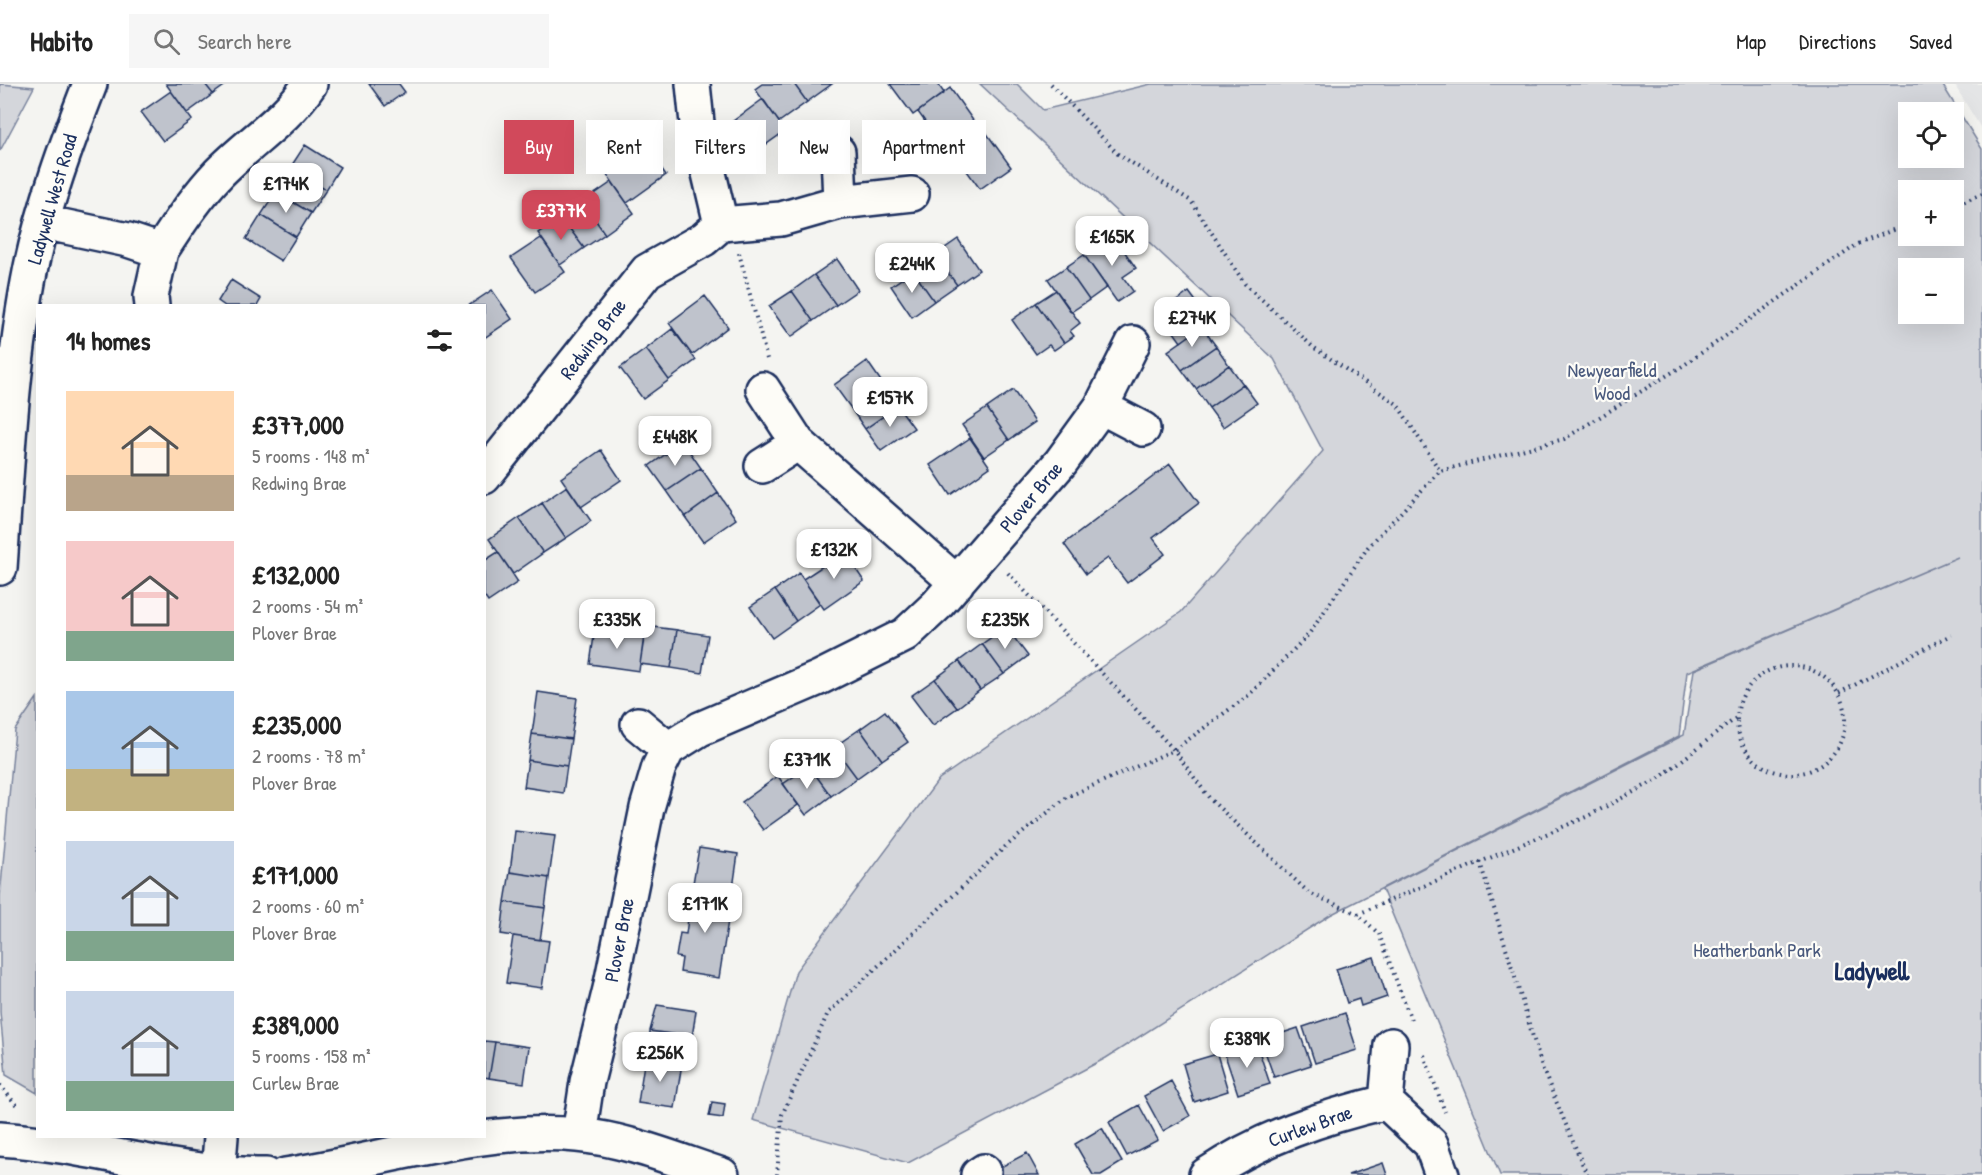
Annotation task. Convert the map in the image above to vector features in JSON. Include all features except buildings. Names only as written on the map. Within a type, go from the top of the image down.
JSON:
[{"type":"street","name":"Ladywell West Road","points":[[0,568],[11,408],[23,313],[44,222],[74,124],[90,84]]},
{"type":"street","points":[[152,304],[151,296],[161,251],[188,209],[218,174],[297,103],[310,84]]},
{"type":"street","points":[[693,84],[696,123],[727,224],[781,219],[840,202],[912,194]]},
{"type":"street","points":[[839,174],[840,202]]},
{"type":"street","points":[[44,222],[128,240],[161,251]]},
{"type":"street","name":"Redwing Brae","points":[[486,474],[647,271],[727,224]]},
{"type":"street","name":"Plover Brae","points":[[579,1135],[587,1082],[610,989],[647,808],[659,767],[668,749],[700,729],[819,678],[905,635],[957,583],[1061,462],[1101,407],[1133,343]]},
{"type":"street","points":[[763,389],[798,443],[957,583]]},
{"type":"street","points":[[1101,407],[1143,429]]},
{"type":"street","points":[[762,466],[798,443]]},
{"type":"street","points":[[638,724],[668,749]]},
{"type":"street","points":[[1407,1037],[1386,1102],[1440,1132],[1442,1175]]},
{"type":"street","name":"Curlew Brae","points":[[1206,1175],[1229,1159],[1282,1134],[1344,1112],[1386,1102]]},
{"type":"street","points":[[0,1114],[36,1134]]},
{"type":"street","points":[[285,1175],[400,1165],[465,1140],[538,1134],[579,1135],[633,1147],[722,1175]]},
{"type":"street","points":[[0,1139],[43,1138],[135,1161],[218,1174],[266,1175]]},
{"type":"street","points":[[218,1174],[221,1138]]},
{"type":"path","points":[[1051,84],[1118,154],[1191,201],[1245,284],[1313,347],[1397,404],[1440,471]]},
{"type":"path","points":[[1964,201],[1982,194]]},
{"type":"path","points":[[727,224],[768,364],[763,389]]},
{"type":"path","points":[[777,1175],[782,1115],[828,1013],[1005,847],[1066,797],[1174,750],[1249,695],[1309,634],[1368,547],[1440,471],[1564,439],[1684,364],[1858,244],[1898,228]]},
{"type":"path","points":[[988,548],[1174,750],[1210,800],[1309,892],[1358,914],[1379,934],[1407,1037],[1440,1132]]},
{"type":"path","points":[[1839,693],[1951,636]]},
{"type":"path","points":[[1795,664],[1820,672],[1839,693],[1847,721],[1839,748],[1819,768],[1790,775],[1766,769],[1747,753],[1736,718],[1743,693],[1764,671],[1795,664]]},
{"type":"path","points":[[1358,914],[1586,817],[1658,779],[1736,718]]},
{"type":"path","points":[[1480,862],[1543,1070],[1587,1175]]},
{"type":"shaded area","points":[[1954,84],[1982,84],[1982,130]]},
{"type":"green space","points":[[0,84],[34,87],[0,151]]},
{"type":"green space","name":"Newyearfield Wood","points":[[980,84],[1017,84],[1043,110],[1151,84],[1942,84],[1953,102],[1898,102],[1898,168],[1964,168],[1964,120],[1982,149],[1982,1175],[1500,1175],[1382,889],[1684,735],[1694,670],[1958,557],[1687,672],[1679,736],[1330,915],[1106,1058],[908,1163],[753,1120],[796,971],[939,779],[1181,612],[1323,451],[1274,359]]},
{"type":"green space","points":[[36,699],[36,1092],[6,1075],[0,1012],[0,897],[15,730]]},
{"type":"district","name":"Ladywell","points":[[1872,971]]},
{"type":"park label","name":"Heatherbank Park","points":[[1757,950]]}]
